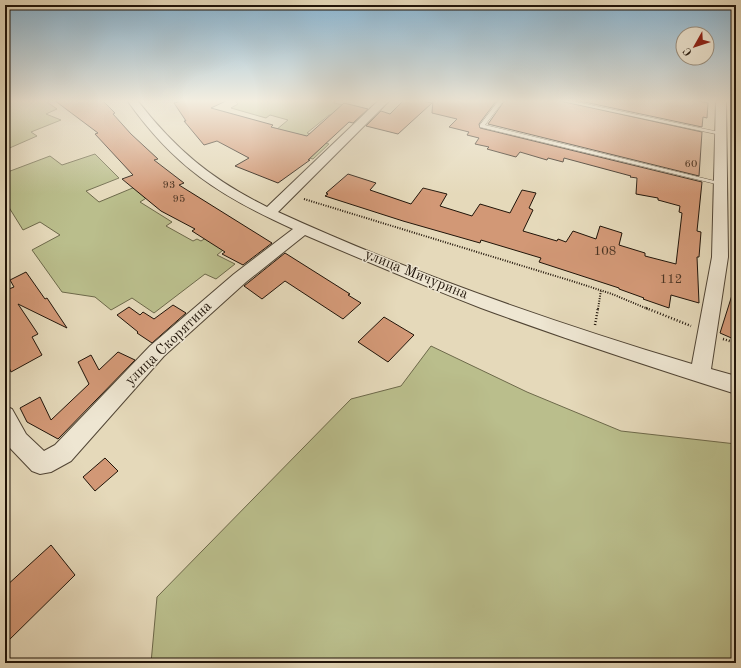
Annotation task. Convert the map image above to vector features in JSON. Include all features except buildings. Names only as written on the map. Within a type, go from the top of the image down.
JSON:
[{"type":"street","name":"улица Мичурина","points":[[158,131],[176,152],[194,168],[215,183],[270,212],[403,272],[592,341],[736,385]]},
{"type":"street","points":[[270,212],[353,131]]},
{"type":"street","points":[[700,374],[720,257],[721,133]]},
{"type":"street","name":"улица Скорятина","points":[[5,416],[18,441],[40,463],[51,461],[63,452],[157,351],[240,278],[304,228]]},
{"type":"lane","points":[[504,131],[720,183]]},
{"type":"lane","points":[[712,131],[721,133]]},
{"type":"path","points":[[289,194],[600,290],[736,343]]},
{"type":"path","points":[[592,341],[600,290]]},
{"type":"green space","points":[[5,131],[33,131],[31,132],[37,136],[5,150]]},
{"type":"green space","points":[[275,131],[309,131],[307,133],[312,134],[308,139],[329,144],[313,159],[301,156],[270,135]]},
{"type":"green space","points":[[95,154],[119,178],[86,191],[99,202],[135,187],[148,197],[140,202],[172,222],[166,226],[193,241],[197,239],[201,241],[211,235],[228,246],[217,255],[235,264],[216,279],[205,274],[154,313],[132,298],[111,310],[95,297],[62,292],[32,250],[60,235],[40,222],[23,230],[5,201],[5,173],[50,156],[62,165]]},
{"type":"green space","points":[[431,346],[527,392],[621,431],[736,444],[736,663],[151,663],[157,597],[351,399],[401,386]]}]
